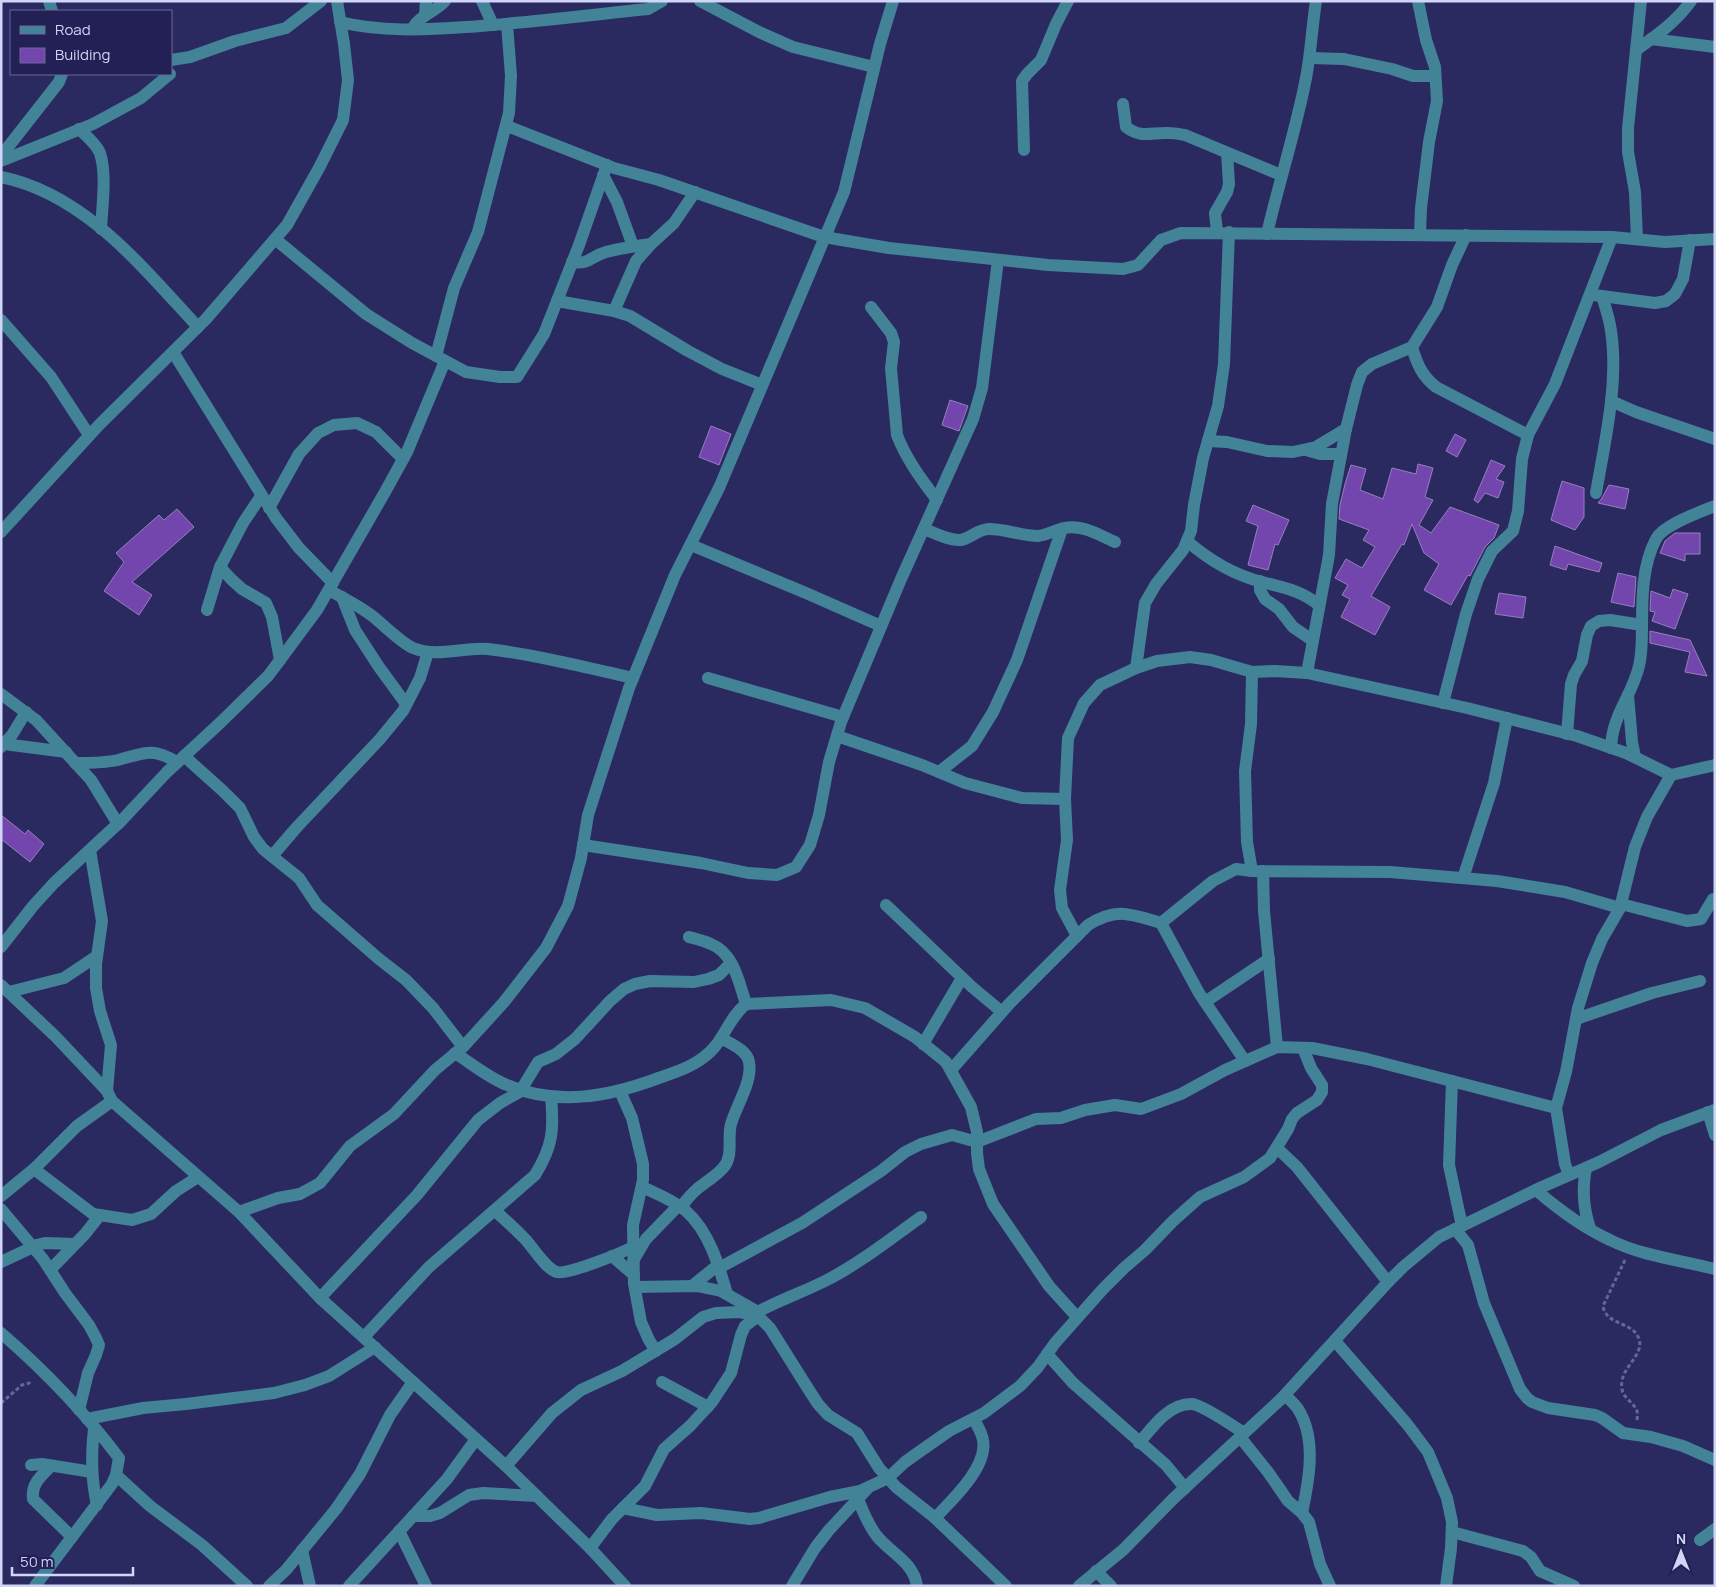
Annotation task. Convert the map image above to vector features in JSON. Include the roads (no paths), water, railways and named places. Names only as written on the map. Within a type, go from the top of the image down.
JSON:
[{"type":"street","points":[[172,60],[190,57],[235,41],[286,28],[320,1]]},
{"type":"street","points":[[1,532],[90,435],[198,327],[287,225],[343,120],[348,80],[337,1]]},
{"type":"street","points":[[425,14],[426,1]]},
{"type":"street","points":[[412,29],[417,20],[435,10],[445,1]]},
{"type":"street","points":[[482,1],[494,25]]},
{"type":"street","points":[[340,22],[365,28],[412,29],[494,25],[648,9],[662,1]]},
{"type":"street","points":[[700,1],[758,32],[793,47],[874,67]]},
{"type":"street","points":[[239,1212],[278,1198],[300,1194],[320,1183],[350,1146],[394,1114],[435,1070],[459,1050],[504,1002],[546,948],[568,906],[588,816],[633,678],[675,576],[719,488],[844,192],[874,67],[893,1]]},
{"type":"street","points":[[1024,150],[1022,82],[1026,74],[1041,60],[1068,1]]},
{"type":"street","points":[[1267,234],[1281,175],[1294,135],[1310,58],[1316,1]]},
{"type":"street","points":[[1418,1],[1435,76],[1438,100],[1429,142],[1421,208],[1420,234]]},
{"type":"street","points":[[1637,239],[1628,136],[1641,1]]},
{"type":"street","points":[[1636,50],[1663,31],[1682,14],[1691,1]]},
{"type":"street","points":[[1,947],[49,889],[118,824],[180,759],[268,676],[317,610],[403,459],[441,359],[454,288],[478,232],[507,126],[511,76],[507,24]]},
{"type":"street","points":[[1651,39],[1715,47]]},
{"type":"street","points":[[172,72],[190,57]]},
{"type":"street","points":[[1310,58],[1344,59],[1392,69],[1413,76],[1435,76]]},
{"type":"street","points":[[1,156],[59,82],[62,75]]},
{"type":"street","points":[[1,161],[93,124],[141,98],[169,75]]},
{"type":"street","points":[[1123,104],[1126,127],[1134,132],[1148,135],[1168,132],[1185,135],[1281,175]]},
{"type":"street","points":[[507,126],[605,170],[659,180],[824,236],[889,248],[1048,265],[1123,269],[1138,265],[1161,240],[1181,232],[1612,237],[1665,242],[1715,239]]},
{"type":"street","points":[[79,129],[94,143],[100,154],[103,183],[101,229]]},
{"type":"street","points":[[1136,668],[1145,603],[1156,584],[1183,550],[1191,531],[1194,504],[1218,406],[1224,364],[1223,232],[1215,213],[1227,192],[1229,184],[1227,153]]},
{"type":"street","points":[[275,239],[366,314],[412,343],[466,372],[500,377],[517,377],[544,334],[605,170]]},
{"type":"street","points":[[605,170],[634,246]]},
{"type":"street","points":[[1,177],[29,184],[69,204],[124,248],[198,327]]},
{"type":"street","points":[[614,311],[636,261],[674,223],[695,192]]},
{"type":"street","points":[[1306,673],[1328,555],[1332,504],[1346,429],[1357,385],[1362,372],[1372,364],[1412,347],[1438,307],[1452,265],[1466,235]]},
{"type":"street","points":[[1443,703],[1466,614],[1478,579],[1492,551],[1513,531],[1518,511],[1522,459],[1528,435],[1555,384],[1596,295],[1612,237]]},
{"type":"street","points":[[1596,295],[1655,303],[1666,301],[1676,294],[1683,279],[1690,240]]},
{"type":"street","points":[[572,262],[586,263],[598,254],[651,244]]},
{"type":"street","points":[[583,845],[701,863],[748,873],[777,875],[796,867],[810,845],[843,717],[881,626],[973,419],[982,388],[998,260]]},
{"type":"street","points":[[1596,295],[1610,327],[1612,367],[1611,401],[1596,493]]},
{"type":"street","points":[[557,300],[630,316],[722,369],[762,385]]},
{"type":"street","points":[[871,307],[891,333],[894,342],[891,368],[897,435],[900,444],[917,473],[937,500]]},
{"type":"street","points":[[1,320],[51,377],[90,435]]},
{"type":"street","points":[[1412,347],[1418,367],[1426,379],[1436,387],[1528,435]]},
{"type":"street","points":[[173,352],[261,496],[299,548],[342,597],[370,614],[413,648],[432,653],[463,649],[485,649],[520,653],[633,678]]},
{"type":"street","points":[[1611,401],[1636,412],[1715,439]]},
{"type":"street","points":[[269,508],[299,454],[318,433],[334,425],[358,423],[376,432],[403,459]]},
{"type":"street","points":[[1208,441],[1227,442],[1267,451],[1293,452],[1316,447],[1346,429]]},
{"type":"street","points":[[1304,450],[1320,454],[1341,454]]},
{"type":"street","points":[[207,610],[220,567],[243,522],[261,496]]},
{"type":"street","points":[[1612,748],[1615,722],[1640,665],[1643,593],[1647,562],[1656,537],[1672,524],[1715,506]]},
{"type":"street","points":[[924,529],[944,537],[961,540],[976,532],[987,529],[1041,536],[1073,527],[1087,530],[1115,542]]},
{"type":"street","points":[[939,772],[972,746],[993,712],[1017,660],[1062,529]]},
{"type":"street","points":[[1187,541],[1221,566],[1260,581],[1300,592],[1319,605]]},
{"type":"street","points":[[690,545],[881,626]]},
{"type":"street","points":[[220,567],[230,580],[242,590],[266,603],[272,617],[280,660]]},
{"type":"street","points":[[1260,581],[1260,590],[1264,599],[1279,609],[1293,626],[1312,640]]},
{"type":"street","points":[[342,597],[355,630],[406,704]]},
{"type":"street","points":[[1567,734],[1571,684],[1582,661],[1587,635],[1591,626],[1599,621],[1610,620],[1642,625]]},
{"type":"street","points":[[272,856],[380,739],[403,711],[420,678],[428,652]]},
{"type":"street","points":[[1077,936],[1062,908],[1060,890],[1067,840],[1065,799],[1068,738],[1084,703],[1100,685],[1136,668],[1157,661],[1190,658],[1211,660],[1252,672],[1306,673],[1443,703],[1507,718],[1612,748],[1671,775],[1715,765]]},
{"type":"street","points":[[1252,672],[1251,724],[1245,771],[1247,842],[1257,871],[1264,911],[1277,1047]]},
{"type":"street","points":[[708,678],[843,717]]},
{"type":"street","points":[[1,694],[36,720],[75,762],[91,780],[118,824]]},
{"type":"street","points":[[1628,695],[1634,757]]},
{"type":"street","points":[[3,746],[26,712]]},
{"type":"street","points":[[1463,878],[1494,783],[1507,718]]},
{"type":"street","points":[[837,736],[965,783],[1022,798],[1065,799]]},
{"type":"street","points":[[3,746],[66,752]]},
{"type":"street","points":[[75,762],[118,760],[141,753],[156,753],[180,759],[223,791],[240,808],[254,837],[272,856],[299,878],[317,905],[406,980],[434,1008],[459,1050],[506,1085],[522,1090],[551,1096],[574,1098],[620,1091],[684,1070],[706,1056],[727,1031],[737,1011],[746,1004],[830,1000],[865,1008],[915,1037],[946,1062],[971,1107],[977,1132],[979,1170],[992,1204],[1049,1286],[1077,1317]]},
{"type":"street","points":[[1569,1175],[1556,1108],[1566,1072],[1576,1019],[1592,963],[1602,939],[1621,906],[1635,848],[1644,824],[1671,775]]},
{"type":"street","points":[[1,1196],[34,1169],[110,1096],[111,1045],[100,1011],[96,988],[97,956],[102,921],[90,850]]},
{"type":"street","points":[[1161,923],[1213,881],[1236,869],[1257,871],[1390,872],[1497,881],[1566,892],[1687,921],[1701,919],[1713,899]]},
{"type":"street","points":[[886,905],[962,978],[1002,1012]]},
{"type":"street","points":[[951,1070],[1002,1012],[1088,925],[1100,917],[1116,913],[1161,923],[1205,1002],[1245,1061]]},
{"type":"street","points":[[689,937],[713,944],[732,963],[746,1004]]},
{"type":"street","points":[[5,989],[64,978],[97,956]]},
{"type":"street","points":[[1205,1002],[1269,959]]},
{"type":"street","points":[[320,1298],[417,1195],[478,1120],[500,1103],[522,1090],[538,1062],[556,1054],[575,1039],[624,989],[635,984],[650,981],[694,982],[708,979],[719,975],[732,963]]},
{"type":"street","points":[[923,1044],[962,978]]},
{"type":"street","points":[[1576,1019],[1652,993],[1700,981]]},
{"type":"street","points":[[5,989],[56,1037],[110,1096],[239,1212],[320,1298],[506,1466],[590,1548],[625,1586]]},
{"type":"street","points":[[633,1261],[646,1239],[694,1192],[724,1168],[728,1160],[731,1125],[745,1090],[750,1063],[745,1052],[721,1038]]},
{"type":"street","points":[[692,1286],[718,1266],[802,1224],[867,1181],[906,1152],[921,1144],[952,1135],[977,1142],[1036,1119],[1061,1118],[1085,1110],[1115,1106],[1141,1109],[1181,1094],[1277,1047],[1303,1048],[1367,1059],[1556,1108]]},
{"type":"street","points":[[622,1508],[656,1514],[712,1514],[750,1519],[764,1517],[868,1487],[888,1478],[919,1452],[949,1432],[984,1413],[1020,1386],[1038,1367],[1055,1342],[1077,1317],[1124,1268],[1200,1197],[1244,1177],[1270,1158],[1292,1120],[1298,1113],[1317,1100],[1322,1092],[1322,1085],[1311,1068],[1303,1048]]},
{"type":"street","points":[[1452,1081],[1449,1165],[1459,1228],[1468,1245],[1484,1303],[1520,1389],[1527,1398],[1548,1408],[1602,1418],[1623,1433],[1683,1446],[1715,1460]]},
{"type":"street","points":[[620,1091],[632,1118],[643,1164],[642,1187],[633,1225],[634,1281],[641,1322],[656,1351]]},
{"type":"street","points":[[364,1337],[430,1267],[535,1175],[545,1159],[552,1140],[551,1096]]},
{"type":"street","points":[[1079,1586],[1123,1550],[1185,1488],[1285,1395],[1388,1282],[1438,1238],[1586,1168],[1661,1130],[1712,1111],[1715,1134]]},
{"type":"street","points":[[1277,1148],[1303,1175],[1388,1282]]},
{"type":"street","points":[[1586,1168],[1583,1188],[1585,1214],[1590,1228]]},
{"type":"street","points":[[34,1169],[93,1214],[132,1220],[151,1214],[176,1191],[198,1177]]},
{"type":"street","points":[[642,1187],[686,1211],[700,1226],[714,1255],[724,1291]]},
{"type":"street","points":[[1536,1190],[1556,1206],[1610,1240],[1715,1269]]},
{"type":"street","points":[[1,1209],[33,1247],[90,1324],[99,1345],[88,1374],[86,1419],[93,1488],[97,1505]]},
{"type":"street","points":[[495,1211],[527,1241],[555,1272],[562,1273],[633,1247]]},
{"type":"street","points":[[50,1270],[100,1215]]},
{"type":"street","points":[[590,1548],[622,1508],[645,1486],[664,1449],[690,1426],[727,1382],[731,1374],[741,1335],[745,1326],[756,1315],[826,1280],[880,1247],[921,1217]]},
{"type":"street","points":[[1,1262],[45,1243],[75,1244]]},
{"type":"street","points":[[612,1256],[634,1281],[724,1291],[761,1319],[770,1328],[818,1404],[828,1415],[857,1433],[879,1468],[896,1487],[936,1518],[998,1583]]},
{"type":"street","points":[[708,1315],[724,1291],[739,1257]]},
{"type":"street","points":[[506,1466],[552,1413],[581,1390],[622,1371],[656,1351],[675,1339],[702,1317],[716,1313],[739,1312],[756,1315]]},
{"type":"street","points":[[1,1333],[28,1356],[48,1377],[119,1458],[112,1484],[35,1586]]},
{"type":"street","points":[[1335,1341],[1408,1424],[1428,1452],[1447,1498],[1452,1522],[1446,1586]]},
{"type":"street","points":[[86,1419],[143,1408],[274,1393],[305,1385],[329,1376],[375,1347]]},
{"type":"street","points":[[1047,1354],[1073,1383],[1166,1465],[1185,1488]]},
{"type":"street","points":[[269,1586],[286,1570],[336,1509],[360,1474],[390,1415],[413,1382]]},
{"type":"street","points":[[662,1382],[708,1406]]},
{"type":"street","points":[[1285,1395],[1298,1409],[1309,1437],[1307,1489],[1302,1513]]},
{"type":"street","points":[[1139,1442],[1159,1420],[1177,1407],[1194,1404],[1242,1435],[1288,1501],[1309,1522],[1320,1564],[1330,1586]]},
{"type":"street","points":[[936,1518],[963,1487],[979,1463],[983,1449],[983,1439],[974,1419]]},
{"type":"street","points":[[349,1586],[447,1479],[476,1439]]},
{"type":"street","points":[[31,1465],[42,1464],[92,1472]]},
{"type":"street","points":[[51,1466],[32,1491],[33,1499],[72,1537]]},
{"type":"street","points":[[116,1474],[150,1506],[202,1545],[247,1586]]},
{"type":"street","points":[[792,1586],[815,1548],[868,1487]]},
{"type":"street","points":[[413,1516],[430,1516],[440,1513],[469,1495],[483,1493],[537,1496]]},
{"type":"street","points":[[858,1500],[866,1519],[876,1534],[914,1572],[917,1586]]},
{"type":"street","points":[[1700,1540],[1715,1529]]},
{"type":"street","points":[[399,1532],[426,1586]]},
{"type":"street","points":[[1452,1532],[1523,1551],[1531,1557],[1540,1571],[1574,1586]]},
{"type":"street","points":[[302,1550],[310,1586]]},
{"type":"street","points":[[1096,1571],[1110,1586]]}]
